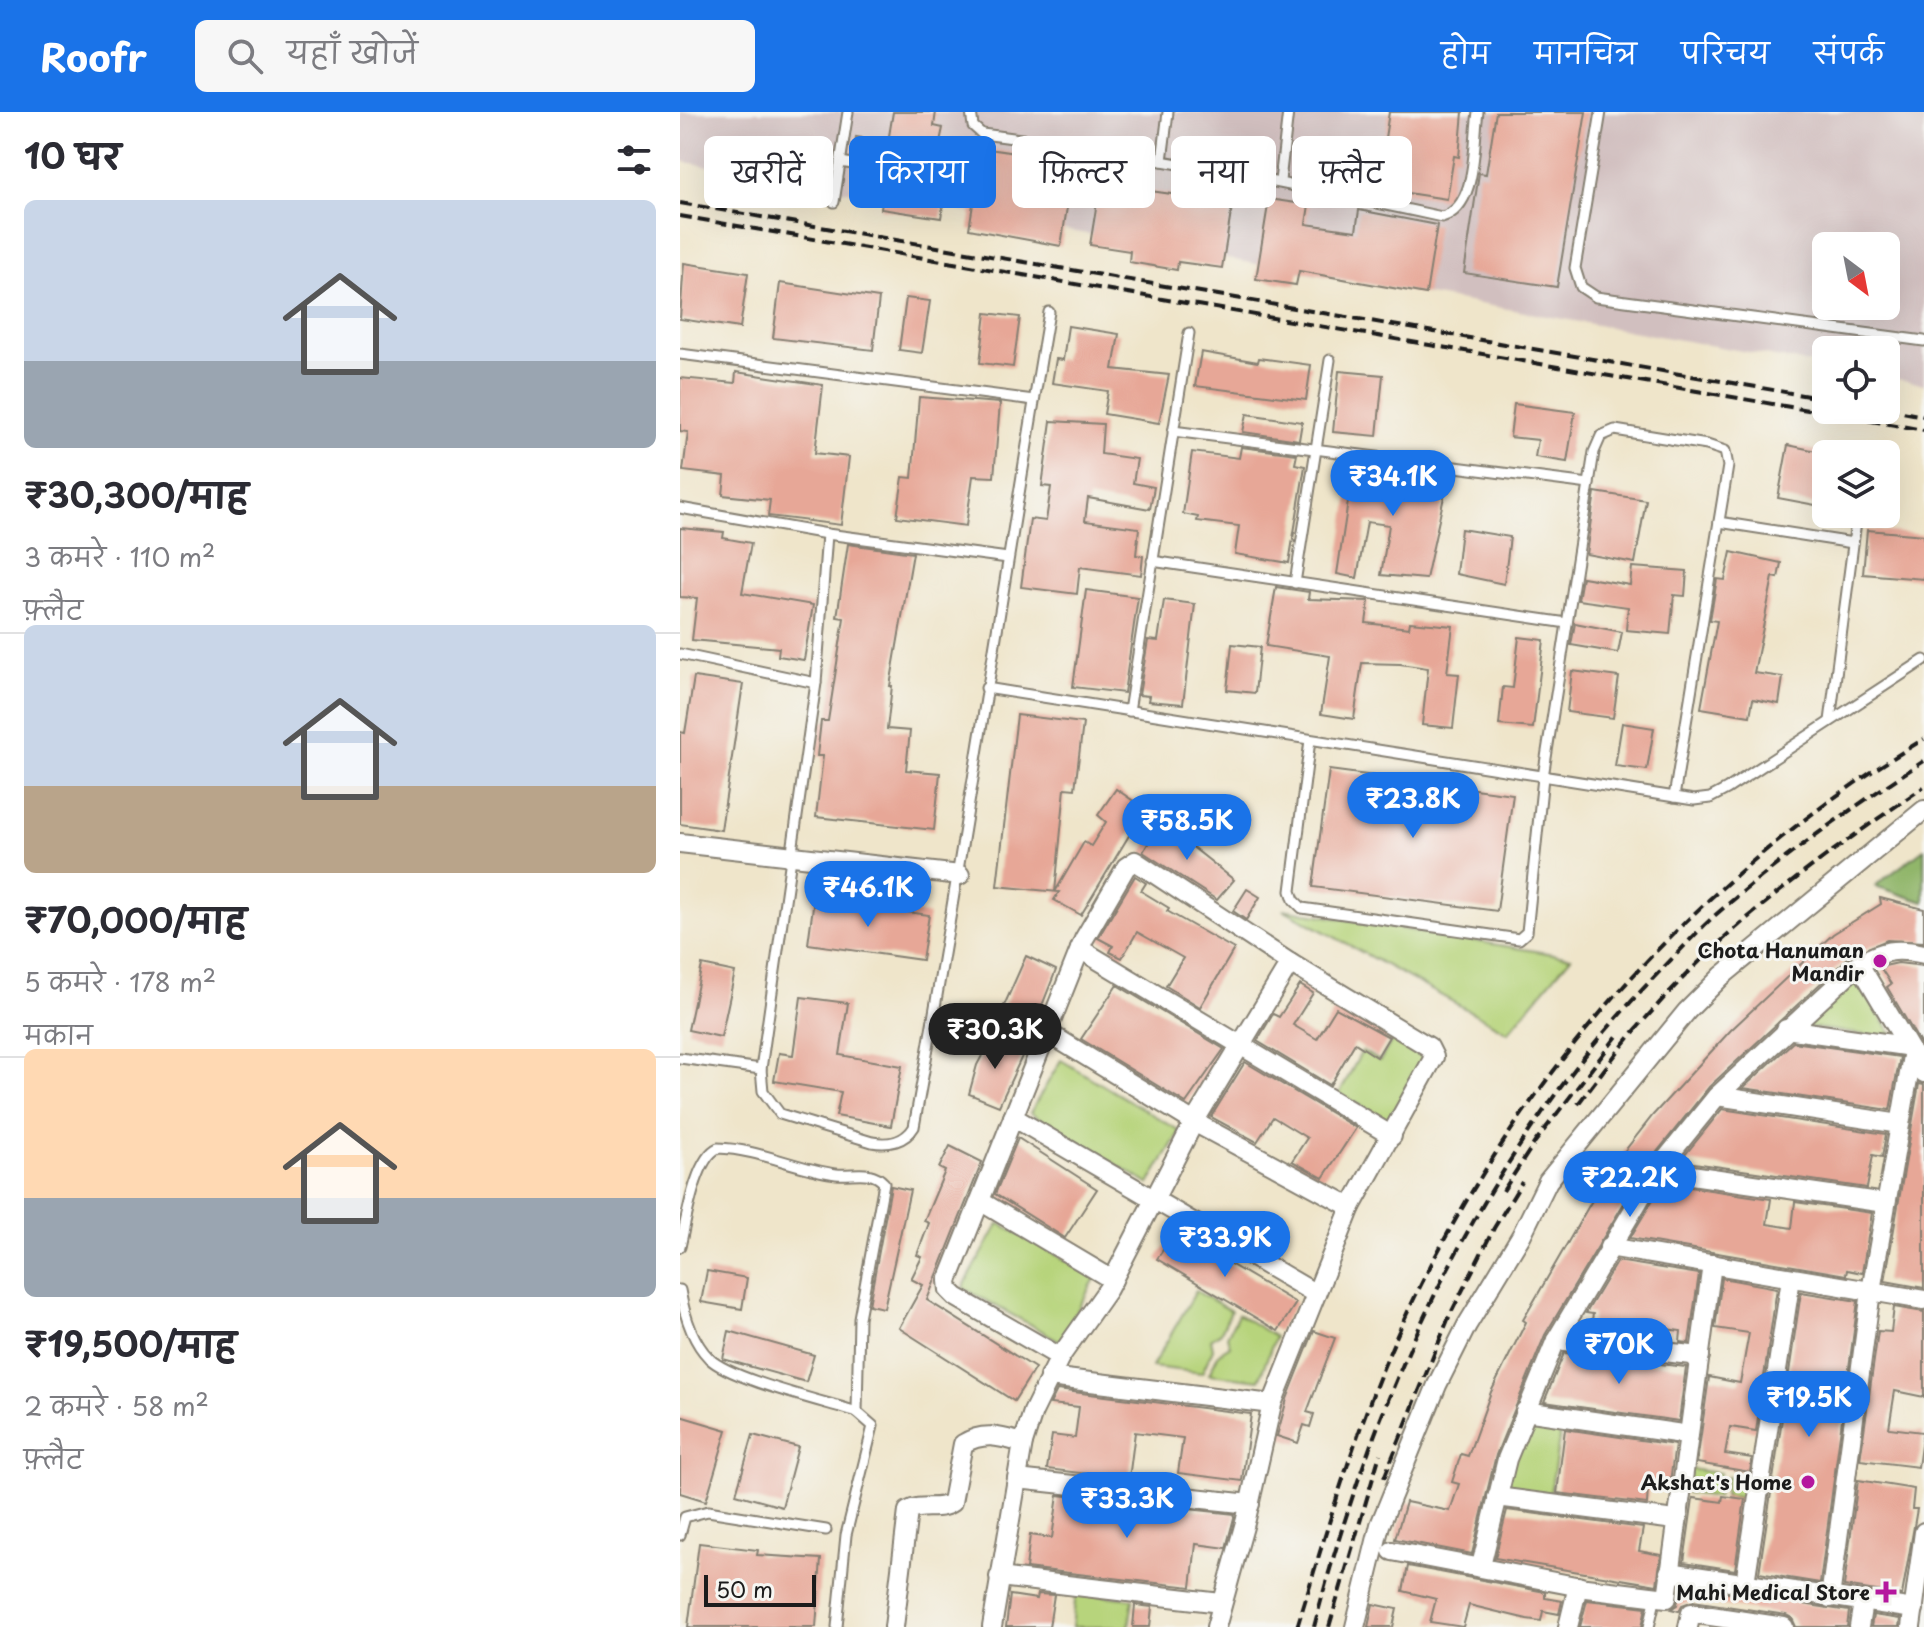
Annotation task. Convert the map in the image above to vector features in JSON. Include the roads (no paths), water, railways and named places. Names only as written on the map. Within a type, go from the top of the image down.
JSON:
[{"type":"street","points":[[1355,1627],[1380,1525],[1437,1385],[1467,1325],[1521,1236],[1548,1181],[1687,1011],[1722,976],[1787,919],[1846,876],[1878,844],[1924,810]]},
{"type":"street","points":[[680,843],[960,875]]},
{"type":"street","points":[[1060,1357],[949,1290],[948,1281],[1080,949],[1126,867],[1135,861],[1290,963],[1429,1047],[1434,1057],[1430,1070],[1351,1207],[1272,1404],[1250,1504],[1216,1627]]},
{"type":"street","points":[[1080,949],[1392,1136]]},
{"type":"street","points":[[1481,1566],[1507,1459],[1556,1340],[1657,1170],[1717,1096],[1859,964],[1880,951],[1902,949],[1924,954]]},
{"type":"street","points":[[992,1627],[1023,1443],[1049,1377],[1113,1280],[1194,1122],[1290,963]]},
{"type":"street","points":[[1859,964],[1924,1073]]},
{"type":"street","points":[[1786,1029],[1909,1051]]},
{"type":"street","points":[[1045,1031],[1194,1122],[1351,1207]]},
{"type":"street","points":[[1830,1598],[1871,1291],[1900,1124],[1909,1051]]},
{"type":"street","points":[[1717,1096],[1900,1124]]},
{"type":"street","points":[[1013,1117],[1316,1294]]},
{"type":"street","points":[[1657,1170],[1885,1203]]},
{"type":"street","points":[[980,1201],[1113,1280]]},
{"type":"street","points":[[1609,1247],[1924,1300]]},
{"type":"street","points":[[1392,1551],[1578,1586],[1667,1598],[1675,1520],[1712,1264]]},
{"type":"street","points":[[1745,1583],[1791,1278]]},
{"type":"street","points":[[1556,1340],[1700,1356]]},
{"type":"street","points":[[1049,1377],[1272,1404]]},
{"type":"street","points":[[1525,1411],[1689,1435]]},
{"type":"street","points":[[894,1627],[908,1511],[922,1507],[938,1508],[952,1502],[963,1444],[975,1436],[989,1435],[1023,1443]]},
{"type":"street","points":[[1017,1479],[1250,1504]]},
{"type":"street","points":[[1497,1497],[1675,1520]]},
{"type":"street","points":[[1669,1572],[1863,1602],[1912,1618],[1924,1532]]},
{"type":"street","points":[[999,1577],[1221,1603]]},
{"type":"street","points":[[1568,1627],[1578,1586]]},
{"type":"street","points":[[1859,1627],[1863,1602]]},
{"type":"street","points":[[1688,1627],[1691,1613],[1784,1627]]},
{"type":"lane","points":[[834,202],[848,112]]},
{"type":"lane","points":[[971,112],[973,126],[982,134],[1280,181],[1442,217],[1456,213],[1466,199],[1478,112]]},
{"type":"lane","points":[[1162,161],[1168,112]]},
{"type":"lane","points":[[1280,181],[1288,112]]},
{"type":"lane","points":[[1601,112],[1575,268],[1581,287],[1596,297],[1924,341]]},
{"type":"lane","points":[[840,162],[849,163]]},
{"type":"lane","points":[[827,534],[816,683],[761,1069],[763,1091],[780,1114],[883,1144],[909,1135],[914,1127],[960,875],[986,688],[1049,312]]},
{"type":"lane","points":[[1129,711],[1189,333]]},
{"type":"lane","points":[[680,354],[1034,400]]},
{"type":"lane","points":[[1295,583],[1330,360]]},
{"type":"lane","points":[[1310,740],[1291,891],[1302,908],[1519,939],[1527,932],[1543,777],[1594,452],[1601,436],[1615,430],[1707,445],[1725,451],[1728,466],[1674,797]]},
{"type":"lane","points":[[1173,431],[1589,484]]},
{"type":"lane","points":[[680,508],[827,534],[1008,558]]},
{"type":"lane","points":[[1719,522],[1853,543]]},
{"type":"lane","points":[[1830,721],[1855,528]]},
{"type":"lane","points":[[1152,561],[1567,623]]},
{"type":"lane","points":[[680,654],[816,683]]},
{"type":"lane","points":[[986,688],[1674,797],[1710,798],[1924,660]]},
{"type":"lane","points":[[680,1058],[761,1069]]},
{"type":"lane","points":[[680,1247],[701,1168],[709,1152],[718,1148],[839,1175],[878,1177],[884,1183],[859,1318],[857,1412]]},
{"type":"lane","points":[[680,1290],[695,1338],[711,1361],[738,1374],[857,1412],[873,1426],[846,1535],[837,1627]]},
{"type":"lane","points":[[680,1535],[685,1517],[708,1511],[826,1530]]},
{"type":"lane","points":[[1649,1627],[1656,1596]]},
{"type":"railway","points":[[680,203],[1812,397]]},
{"type":"railway","points":[[680,216],[1924,430]]},
{"type":"railway","points":[[1900,412],[1924,416]]},
{"type":"railway","points":[[1297,1627],[1348,1462],[1394,1342],[1457,1217],[1508,1135],[1564,1057],[1626,983],[1694,914],[1766,850],[1843,792],[1924,739]]},
{"type":"railway","points":[[1314,1627],[1370,1446],[1405,1358],[1446,1273],[1491,1191],[1542,1112],[1600,1038],[1713,918],[1819,833],[1924,761]]},
{"type":"railway","points":[[1578,1104],[1645,1019],[1716,946],[1782,889],[1924,787]]},
{"type":"railway","points":[[1503,1191],[1535,1142],[1617,1036]]},
{"type":"railway","points":[[1384,1478],[1449,1317],[1494,1228],[1522,1182]]},
{"type":"railway","points":[[1329,1627],[1380,1454]]},
{"type":"place","name":"Chota Hanuman Mandir","points":[[1880,961]]},
{"type":"place","name":"Akshat's Home","points":[[1808,1482]]},
{"type":"place","name":"Mahi Medical Store","points":[[1886,1592]]}]
